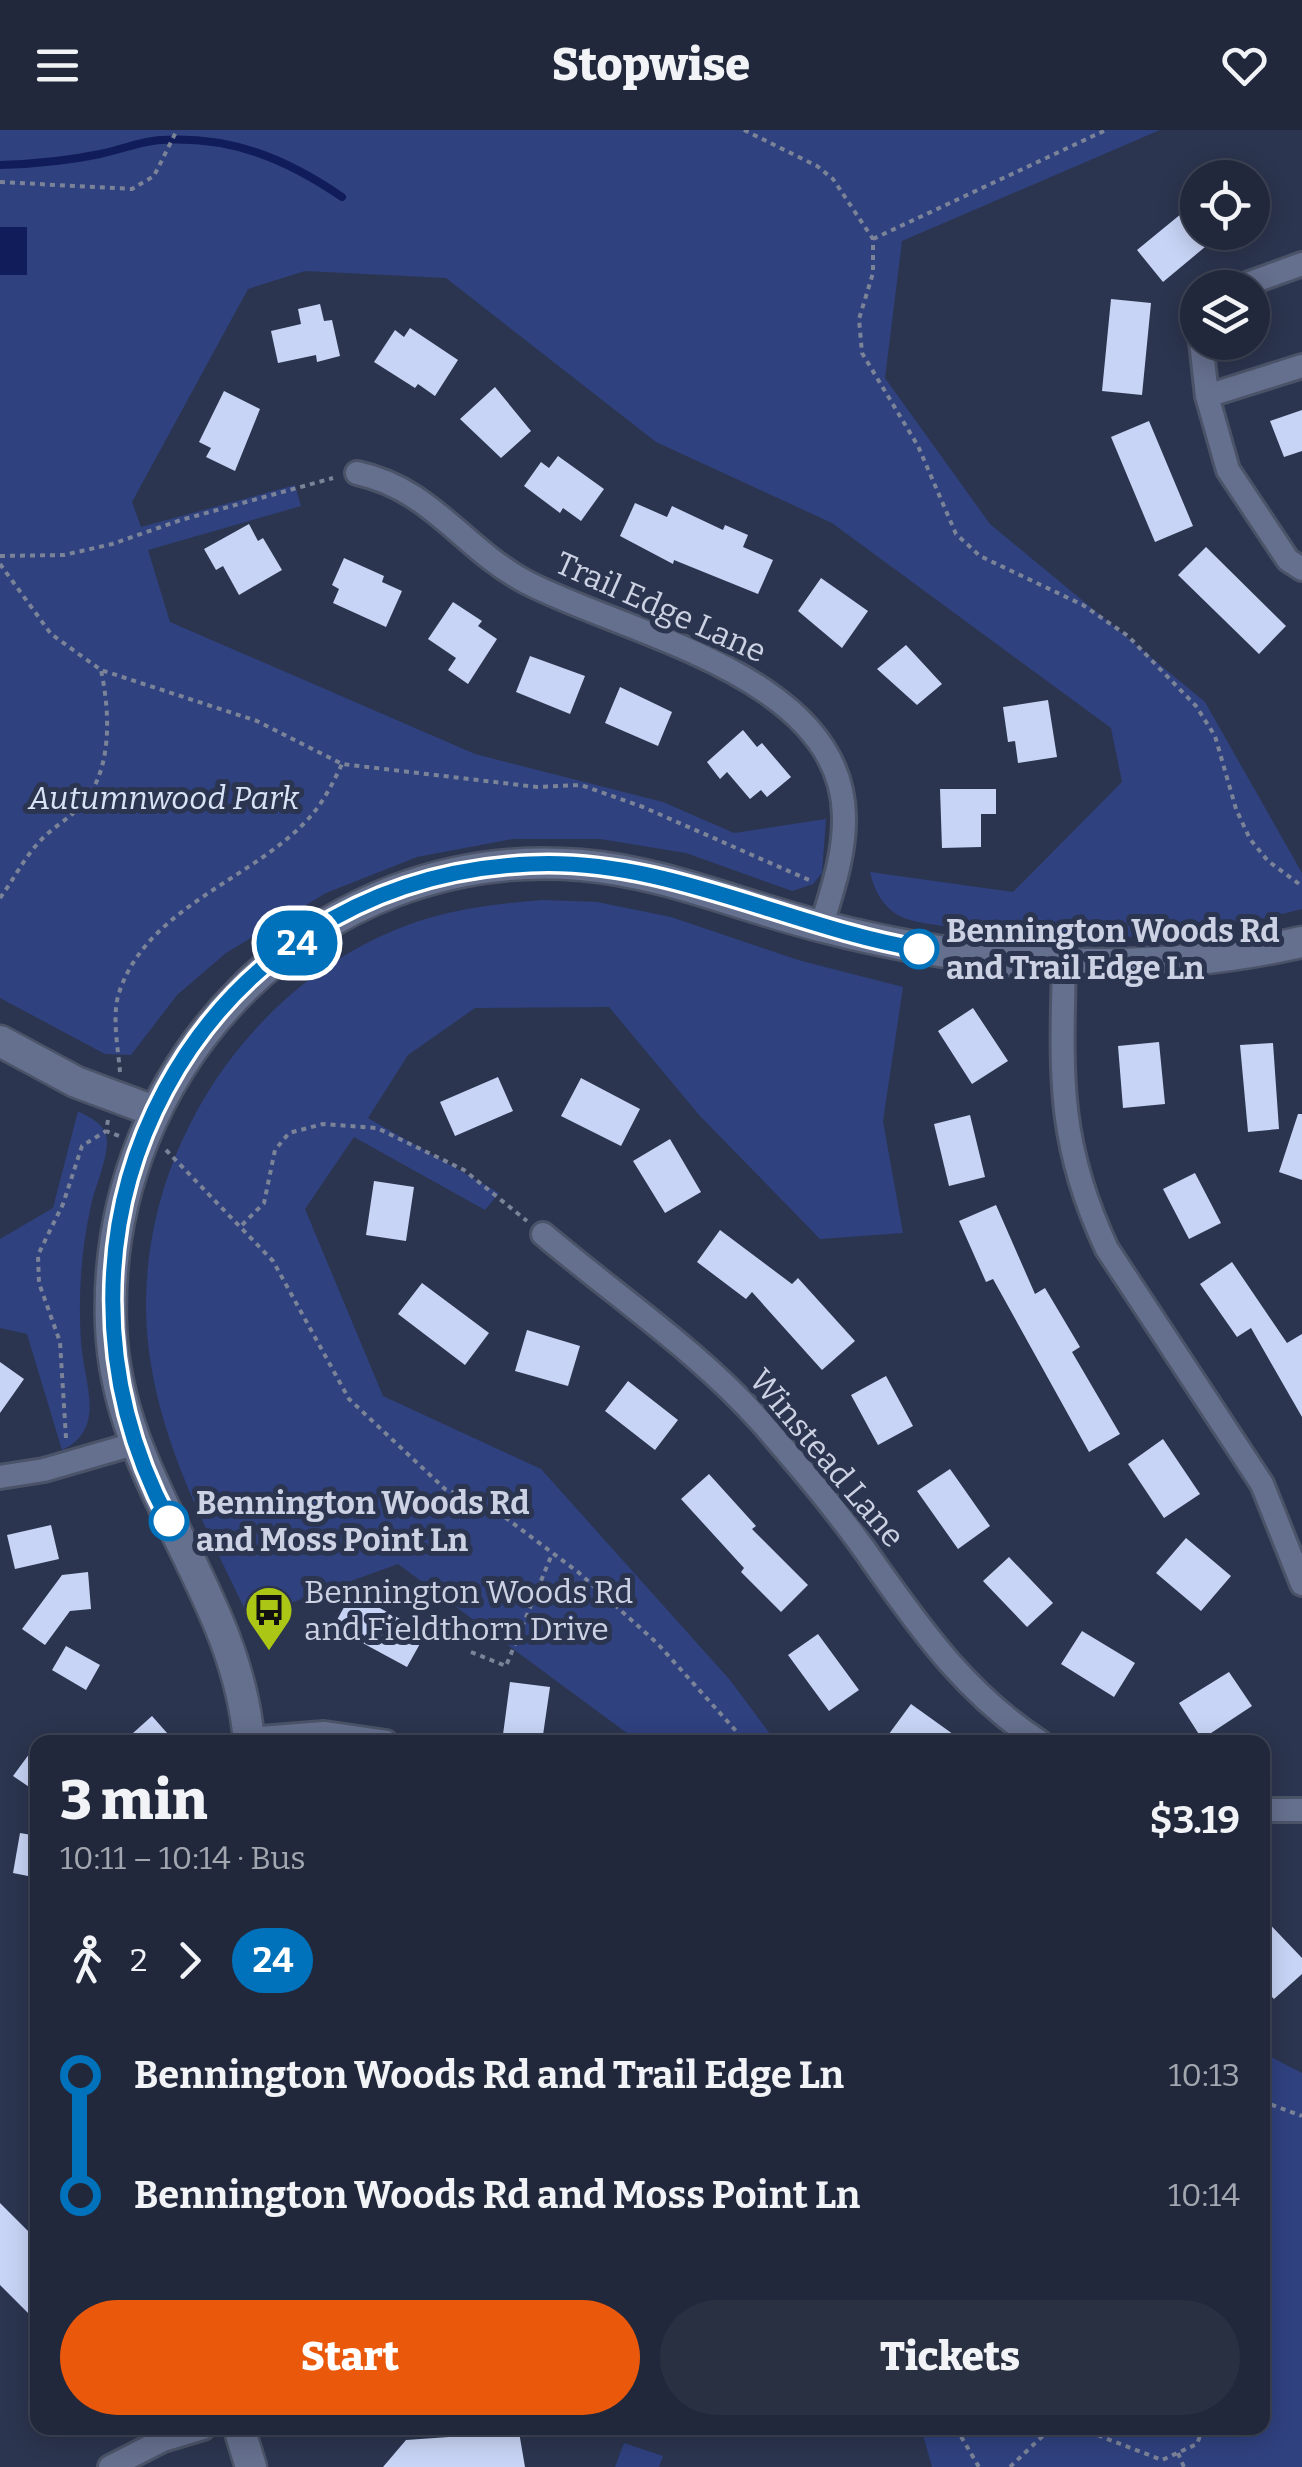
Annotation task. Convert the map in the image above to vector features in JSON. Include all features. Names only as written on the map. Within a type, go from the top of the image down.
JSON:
[{"type":"street","points":[[1270,276],[1302,264]]},
{"type":"street","points":[[1204,360],[1207,396],[1228,470],[1288,560],[1302,569]]},
{"type":"street","points":[[1207,396],[1302,366]]},
{"type":"street","name":"Trail Edge Lane","points":[[357,473],[410,490],[481,553],[526,582],[755,683],[807,725],[838,782],[845,812],[843,848],[822,927]]},
{"type":"street","points":[[248,1735],[236,1663],[222,1622],[134,1444],[117,1381],[110,1329],[111,1273],[118,1221],[140,1143],[154,1111],[194,1044],[258,973],[343,914],[432,879],[530,864],[581,865],[689,886],[822,927],[986,960],[1064,965],[1214,958],[1302,942]]},
{"type":"street","points":[[1064,965],[1063,1113],[1088,1208],[1107,1249],[1262,1484],[1302,1584]]},
{"type":"street","points":[[0,1041],[76,1082],[154,1111]]},
{"type":"street","name":"Winstead Lane","points":[[543,1234],[706,1368],[757,1418],[820,1491],[941,1657],[978,1696],[1031,1735]]},
{"type":"street","points":[[0,1478],[134,1444]]},
{"type":"street","points":[[303,1735],[338,1735]]},
{"type":"street","points":[[1270,1810],[1302,1810]]},
{"type":"street","points":[[110,2467],[180,2435]]},
{"type":"street","points":[[241,2435],[251,2467]]},
{"type":"path","points":[[0,182],[132,189],[154,176],[177,130]]},
{"type":"path","points":[[744,130],[818,166],[833,179],[873,238],[874,274],[859,319],[862,353],[918,446],[956,534],[980,556],[1083,605],[1113,626],[1188,697],[1215,736],[1236,809],[1250,839],[1268,862],[1302,886]]},
{"type":"path","points":[[873,238],[1106,130]]},
{"type":"path","points":[[0,556],[64,555],[112,544],[181,520],[357,473]]},
{"type":"path","points":[[0,564],[51,634],[101,670],[257,721],[342,764],[537,787],[580,785],[832,889]]},
{"type":"path","points":[[0,898],[21,864],[42,839],[81,806],[96,780],[108,722],[101,670]]},
{"type":"path","points":[[119,1064],[114,1032],[118,991],[140,957],[165,928],[308,819],[329,792],[342,764]]},
{"type":"path","points":[[242,1226],[264,1203],[275,1150],[289,1133],[348,1123],[377,1128],[464,1170],[543,1234]]},
{"type":"path","points":[[75,1461],[65,1436],[60,1342],[36,1267],[42,1241],[54,1226],[82,1146],[106,1131]]},
{"type":"path","points":[[140,1143],[168,1151],[242,1226],[288,1284],[349,1398],[445,1489],[498,1512],[656,1643],[740,1735]]},
{"type":"path","points":[[471,1652],[506,1666],[552,1554]]},
{"type":"path","points":[[1270,2104],[1302,2116]]},
{"type":"path","points":[[960,2435],[979,2467]]},
{"type":"path","points":[[1010,2467],[1044,2435]]},
{"type":"path","points":[[1098,2435],[1162,2460],[1197,2444],[1200,2435]]},
{"type":"path","points":[[1178,2452],[1184,2467]]},
{"type":"green space","name":"Autumnwood Park","points":[[0,130],[1160,130],[902,241],[885,378],[990,524],[1205,702],[1302,873],[1302,909],[1169,934],[1078,938],[988,933],[916,922],[897,915],[880,898],[870,872],[1013,892],[1122,782],[1111,728],[832,523],[656,442],[446,278],[305,271],[248,289],[132,502],[141,527],[295,485],[301,506],[148,550],[170,622],[475,754],[663,802],[734,833],[826,819],[822,873],[813,884],[792,891],[686,853],[600,839],[513,839],[417,857],[326,893],[226,953],[177,995],[131,1055],[105,1054],[0,998]]},
{"type":"green space","points":[[543,900],[597,902],[671,917],[798,960],[903,987],[883,1121],[903,1233],[820,1239],[700,1116],[609,1007],[475,1008],[408,1055],[368,1118],[499,1193],[485,1210],[354,1137],[305,1209],[383,1396],[541,1469],[730,1680],[771,1735],[630,1735],[398,1564],[249,1618],[191,1495],[167,1431],[151,1365],[146,1298],[153,1231],[171,1167],[200,1106],[237,1051],[283,1002],[336,961],[395,930],[431,917]]},
{"type":"green space","points":[[78,1111],[102,1127],[107,1143],[90,1210],[81,1275],[81,1341],[89,1417],[76,1441],[62,1450],[27,1334],[0,1328],[0,1239],[53,1208]]},
{"type":"green space","points":[[1270,2057],[1302,2073],[1302,2467],[932,2467],[923,2435],[1270,2435]]},
{"type":"green space","points":[[624,2443],[663,2456],[659,2467],[615,2467]]},
{"type":"shaded area","points":[[0,227],[27,227],[27,275],[0,275]]},
{"type":"building","points":[[1180,215],[1180,250],[1201,250],[1163,282],[1137,250]]},
{"type":"building","points":[[1111,299],[1151,303],[1142,395],[1102,391]]},
{"type":"building","points":[[320,304],[324,321],[332,320],[340,356],[317,362],[316,355],[278,363],[271,331],[301,324],[298,309]]},
{"type":"building","points":[[410,328],[458,360],[435,396],[374,362],[395,330],[404,337]]},
{"type":"building","points":[[495,387],[531,431],[501,458],[460,419]]},
{"type":"building","points":[[224,391],[260,409],[235,471],[206,457],[211,448],[199,442]]},
{"type":"building","points":[[1302,410],[1302,451],[1284,457],[1270,421]]},
{"type":"building","points":[[1149,421],[1193,526],[1155,542],[1111,437]]},
{"type":"building","points":[[558,456],[604,489],[581,521],[563,508],[560,513],[524,486],[541,462],[549,468]]},
{"type":"building","points":[[635,503],[667,517],[672,506],[723,530],[725,525],[748,535],[743,547],[773,560],[758,594],[674,560],[673,564],[620,536]]},
{"type":"building","points":[[249,524],[258,541],[263,538],[282,570],[239,595],[223,566],[216,570],[204,549]]},
{"type":"building","points":[[1206,547],[1286,626],[1259,654],[1178,575]]},
{"type":"building","points":[[344,558],[384,576],[382,582],[402,591],[386,627],[333,603],[339,589],[332,585]]},
{"type":"building","points":[[821,578],[868,611],[842,648],[798,611]]},
{"type":"building","points":[[453,602],[482,621],[478,626],[497,639],[468,684],[448,670],[456,658],[428,639]]},
{"type":"building","points":[[906,645],[942,684],[917,705],[877,669]]},
{"type":"building","points":[[530,656],[585,676],[570,714],[516,692]]},
{"type":"building","points":[[620,687],[672,712],[658,746],[605,723]]},
{"type":"building","points":[[1048,700],[1057,757],[1018,763],[1015,741],[1008,742],[1003,707]]},
{"type":"building","points":[[743,730],[757,747],[762,743],[791,777],[767,797],[761,790],[750,799],[727,772],[720,779],[707,762]]},
{"type":"building","points":[[940,789],[996,789],[996,814],[981,814],[981,847],[942,848]]},
{"type":"building","points":[[973,1008],[1008,1061],[972,1084],[938,1031]]},
{"type":"building","points":[[1159,1042],[1165,1104],[1123,1108],[1118,1046]]},
{"type":"building","points":[[1273,1043],[1279,1129],[1248,1132],[1240,1045]]},
{"type":"building","points":[[498,1077],[513,1111],[455,1136],[440,1102]]},
{"type":"building","points":[[581,1078],[640,1109],[621,1146],[561,1116]]},
{"type":"building","points":[[1298,1114],[1302,1114],[1302,1180],[1279,1172]]},
{"type":"building","points":[[970,1115],[985,1177],[949,1186],[934,1124]]},
{"type":"building","points":[[670,1139],[701,1192],[665,1213],[633,1161]]},
{"type":"building","points":[[1195,1173],[1221,1223],[1189,1239],[1163,1189]]},
{"type":"building","points":[[374,1181],[414,1187],[406,1241],[366,1235]]},
{"type":"building","points":[[996,1205],[1035,1294],[1045,1288],[1080,1347],[1072,1352],[1120,1434],[1089,1452],[993,1279],[986,1282],[959,1221]]},
{"type":"building","points":[[720,1230],[792,1284],[798,1278],[855,1341],[822,1370],[752,1292],[746,1299],[697,1262]]},
{"type":"building","points":[[1232,1262],[1287,1343],[1302,1334],[1302,1417],[1251,1328],[1237,1337],[1200,1284]]},
{"type":"building","points":[[422,1283],[489,1333],[465,1365],[398,1314]]},
{"type":"building","points":[[527,1330],[580,1346],[568,1386],[515,1371]]},
{"type":"building","points":[[0,1362],[24,1379],[0,1413]]},
{"type":"building","points":[[886,1376],[913,1426],[878,1445],[851,1395]]},
{"type":"building","points":[[628,1381],[678,1420],[655,1450],[605,1411]]},
{"type":"building","points":[[1163,1439],[1200,1494],[1164,1518],[1128,1464]]},
{"type":"building","points":[[950,1469],[990,1526],[958,1549],[917,1491]]},
{"type":"building","points":[[709,1474],[756,1526],[752,1529],[808,1585],[781,1612],[741,1572],[744,1568],[681,1499]]},
{"type":"building","points":[[51,1525],[59,1559],[15,1569],[7,1535]]},
{"type":"building","points":[[1186,1538],[1231,1576],[1201,1611],[1156,1573]]},
{"type":"building","points":[[1009,1557],[1053,1603],[1027,1627],[983,1581]]},
{"type":"building","points":[[88,1572],[91,1609],[70,1611],[45,1645],[22,1629],[62,1575]]},
{"type":"building","points":[[352,1593],[426,1633],[407,1667],[333,1627]]},
{"type":"building","points":[[1082,1631],[1135,1663],[1114,1697],[1061,1664]]},
{"type":"building","points":[[818,1634],[859,1690],[829,1711],[788,1655]]},
{"type":"building","points":[[66,1646],[100,1665],[86,1690],[52,1670]]},
{"type":"building","points":[[1229,1672],[1252,1706],[1208,1735],[1199,1735],[1179,1703]]},
{"type":"building","points":[[510,1682],[550,1687],[543,1735],[503,1735]]},
{"type":"building","points":[[911,1704],[954,1735],[888,1735]]},
{"type":"building","points":[[152,1716],[169,1735],[131,1735]]},
{"type":"building","points":[[30,1753],[30,1788],[13,1776]]},
{"type":"building","points":[[20,1833],[30,1835],[30,1876],[13,1873]]},
{"type":"building","points":[[1270,1924],[1302,1958],[1302,1974],[1274,1999],[1270,1995]]},
{"type":"building","points":[[0,2203],[30,2233],[30,2315],[0,2285]]},
{"type":"building","points":[[520,2435],[525,2467],[383,2467],[406,2440]]},
{"type":"waterway","points":[[0,165],[75,159],[153,141],[211,142],[278,161],[342,197]]},
{"type":"bus line","name":"24","points":[[169,1521],[134,1444],[117,1381],[110,1319],[118,1221],[140,1143],[166,1087],[222,1008],[300,940],[343,914],[432,879],[530,864],[626,871],[822,927],[919,949]]},
{"type":"place","name":"Bennington Woods Rd and Trail Edge Ln","points":[[919,949]]},
{"type":"place","name":"Bennington Woods Rd and Moss Point Ln","points":[[169,1521]]},
{"type":"place","name":"Bennington Woods Rd and Fieldthorn Drive","points":[[269,1652]]}]
